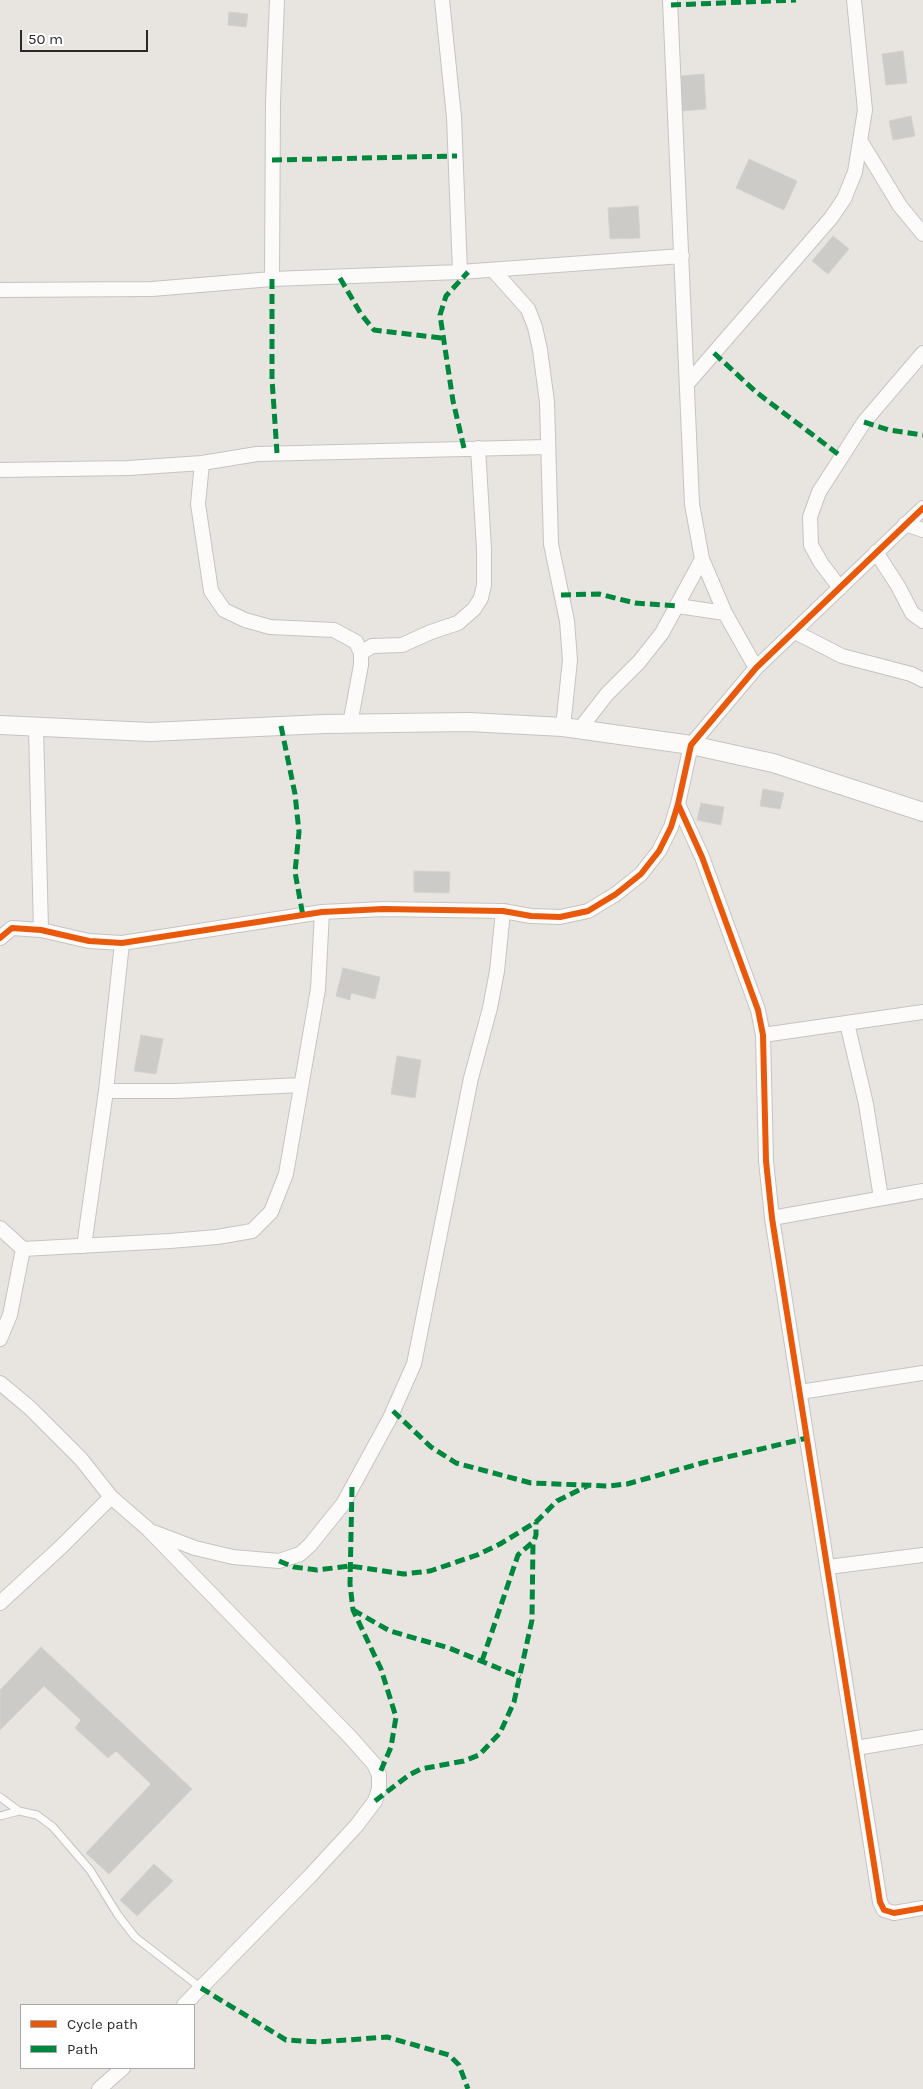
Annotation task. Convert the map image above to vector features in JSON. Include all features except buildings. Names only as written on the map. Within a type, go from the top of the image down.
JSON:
[{"type":"street","points":[[272,279],[273,102],[276,0]]},
{"type":"street","points":[[442,0],[454,117],[460,272]]},
{"type":"street","points":[[670,0],[692,504],[702,559],[725,613],[756,668]]},
{"type":"street","points":[[687,384],[831,218],[844,199],[851,181],[861,142],[865,110],[854,0]]},
{"type":"street","points":[[861,142],[894,198],[923,234]]},
{"type":"street","points":[[0,290],[152,289],[272,279],[460,272],[682,256]]},
{"type":"street","points":[[493,270],[528,309],[535,327],[546,394],[552,544],[567,621],[570,660],[571,728]]},
{"type":"street","points":[[840,588],[821,563],[811,545],[810,517],[818,492],[864,422],[923,353]]},
{"type":"street","points":[[0,470],[129,468],[202,464],[257,454],[547,447]]},
{"type":"street","points":[[362,653],[372,646],[402,645],[458,623],[474,609],[481,598],[484,585],[484,549],[478,448]]},
{"type":"street","points":[[202,464],[198,504],[211,591],[224,610],[245,620],[270,627],[334,630],[356,642],[362,653],[350,724]]},
{"type":"street","points":[[0,938],[6,927],[41,930],[89,941],[122,943],[322,912],[383,909],[503,911],[531,916],[560,917],[588,911],[616,894],[641,874],[659,851],[671,827],[678,804],[690,745],[756,668],[923,508]]},
{"type":"street","points":[[905,524],[923,530]]},
{"type":"street","points":[[876,552],[898,586],[912,613],[923,621]]},
{"type":"street","points":[[571,728],[607,694],[653,645],[678,606],[702,559]]},
{"type":"street","points":[[678,606],[725,613]]},
{"type":"street","points":[[795,632],[842,656],[911,674],[923,680]]},
{"type":"street","points":[[0,725],[150,732],[350,724],[469,722],[571,728],[690,745],[773,763],[923,812]]},
{"type":"street","points":[[36,727],[41,930]]},
{"type":"street","points":[[678,804],[702,857],[758,1010],[763,1034],[766,1161],[772,1218],[880,1902],[884,1910],[894,1913],[923,1908]]},
{"type":"street","points":[[148,1529],[205,1551],[233,1557],[279,1561],[300,1554],[310,1545],[343,1504],[390,1418],[414,1364],[471,1078],[490,1008],[497,971],[503,911]]},
{"type":"street","points":[[0,1228],[23,1249],[84,1246],[217,1238],[252,1230],[271,1212],[286,1174],[318,989],[322,912]]},
{"type":"street","points":[[84,1246],[106,1091],[122,943]]},
{"type":"street","points":[[763,1034],[923,1012]]},
{"type":"street","points":[[847,1023],[866,1104],[881,1198]]},
{"type":"street","points":[[106,1091],[176,1091],[301,1084]]},
{"type":"street","points":[[772,1218],[923,1191]]},
{"type":"street","points":[[0,1339],[10,1315],[23,1249]]},
{"type":"street","points":[[800,1392],[923,1373]]},
{"type":"street","points":[[0,1383],[30,1408],[81,1459],[111,1497],[148,1529],[350,1738],[374,1764],[379,1775],[379,1789],[375,1801],[357,1825],[185,2004]]},
{"type":"street","points":[[0,1602],[62,1546],[111,1497]]},
{"type":"street","points":[[828,1568],[923,1555]]},
{"type":"street","points":[[856,1748],[923,1737]]},
{"type":"street","points":[[98,2089],[122,2069]]},
{"type":"lane","points":[[0,1797],[19,1811],[37,1815],[53,1827],[90,1870],[118,1915],[135,1937],[201,1988]]},
{"type":"lane","points":[[0,1816],[19,1811]]},
{"type":"marked path","points":[[671,5],[796,0]]},
{"type":"marked path","points":[[272,160],[457,156]]},
{"type":"marked path","points":[[464,448],[453,401],[440,315],[446,296],[468,272]]},
{"type":"marked path","points":[[340,278],[361,314],[374,330],[442,338]]},
{"type":"marked path","points":[[272,279],[272,379],[277,453]]},
{"type":"marked path","points":[[714,353],[756,392],[842,457]]},
{"type":"marked path","points":[[864,422],[889,430],[923,435]]},
{"type":"marked path","points":[[561,595],[599,594],[635,603],[678,606]]},
{"type":"marked path","points":[[281,726],[295,794],[299,832],[295,872],[303,916]]},
{"type":"marked path","points":[[393,1411],[431,1447],[456,1463],[531,1483],[608,1486],[627,1484],[702,1463],[807,1438]]},
{"type":"marked path","points":[[279,1561],[294,1567],[317,1570],[350,1566],[404,1574],[430,1571],[477,1555],[500,1544],[536,1522],[557,1501],[589,1485]]},
{"type":"marked path","points":[[352,1487],[350,1584],[353,1610],[381,1669],[396,1717],[391,1747],[379,1775]]},
{"type":"marked path","points":[[482,1661],[518,1555],[534,1541],[536,1522]]},
{"type":"marked path","points":[[375,1801],[409,1775],[421,1769],[464,1761],[479,1755],[500,1733],[514,1702],[532,1620],[533,1541]]},
{"type":"marked path","points":[[353,1610],[390,1631],[449,1648],[520,1677]]},
{"type":"marked path","points":[[201,1988],[286,2040],[319,2042],[387,2037],[449,2055],[459,2065],[468,2089]]},
{"type":"cycle path","points":[[0,938],[12,928],[41,930],[89,941],[122,943],[322,912],[383,909],[503,911],[531,916],[560,917],[588,911],[616,894],[641,874],[659,851],[671,827],[678,804],[691,745],[756,668],[923,508]]},
{"type":"cycle path","points":[[678,804],[702,857],[758,1010],[763,1035],[766,1161],[772,1218],[880,1902],[884,1910],[894,1913],[923,1908]]}]
